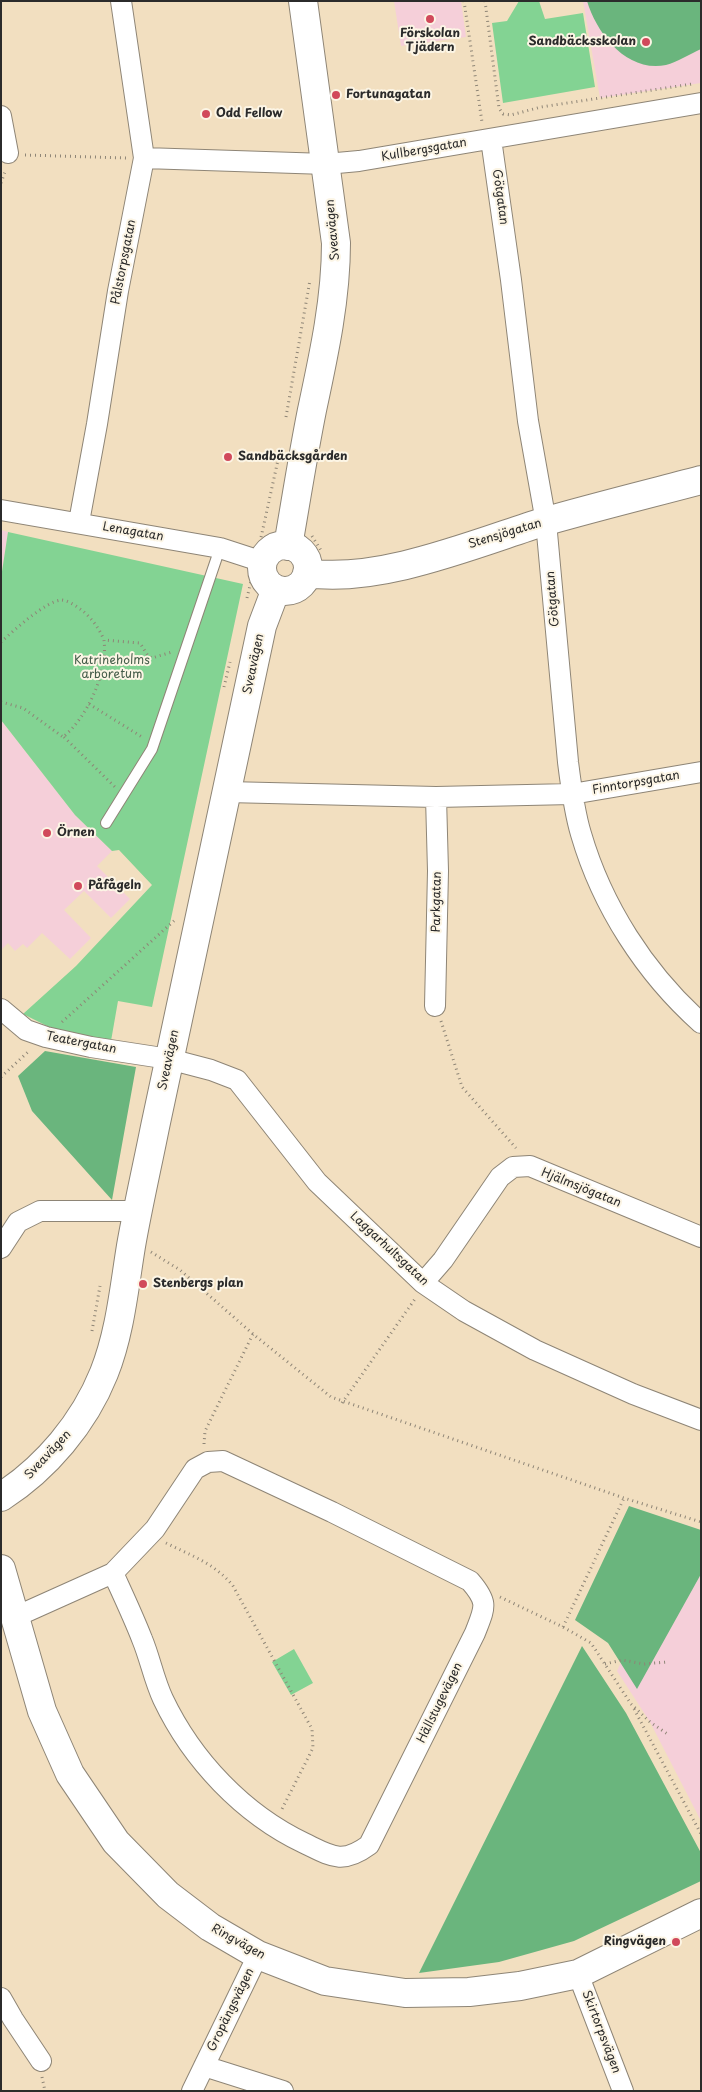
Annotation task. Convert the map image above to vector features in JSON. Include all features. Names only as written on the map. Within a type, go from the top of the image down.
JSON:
[{"type":"street","name":"Pålstorpsgatan","points":[[79,522],[118,291],[144,158],[120,1]]},
{"type":"street","name":"Sveavägen","points":[[299,539],[282,504],[328,334],[336,275],[336,243],[303,1]]},
{"type":"street","name":"Kullbergsgatan","points":[[144,158],[326,164],[359,161],[573,123],[699,93]]},
{"type":"street","points":[[1,116],[8,153]]},
{"type":"street","name":"Götgatan","points":[[488,139],[511,280],[528,421],[546,522],[572,794],[580,833],[596,878],[618,924],[649,967],[683,1007],[701,1023]]},
{"type":"street","name":"Stensjögatan","points":[[307,573],[328,576],[370,572],[423,560],[546,522],[701,480]]},
{"type":"street","name":"Lenagatan","points":[[1,510],[79,522],[220,548],[259,561]]},
{"type":"street","points":[[299,539],[295,548],[305,559],[307,573],[295,588],[289,591],[276,590],[264,578],[259,561],[272,549],[299,539]]},
{"type":"street","name":"Sveavägen","points":[[1,1497],[19,1485],[50,1456],[77,1424],[104,1374],[119,1324],[131,1245],[169,1059],[262,626],[276,590]]},
{"type":"street","name":"Finntorpsgatan","points":[[572,794],[701,772]]},
{"type":"street","points":[[227,792],[436,797],[572,794]]},
{"type":"street","name":"Parkgatan","points":[[435,1006],[438,871],[436,797]]},
{"type":"street","name":"Teatergatan","points":[[1,1009],[26,1030],[46,1037],[91,1047],[169,1059]]},
{"type":"street","name":"Laggarhultsgatan","points":[[169,1059],[211,1070],[237,1080],[317,1182],[423,1283],[464,1311],[535,1350],[633,1394],[701,1420]]},
{"type":"street","name":"Hjälmsjögatan","points":[[423,1283],[443,1260],[500,1177],[513,1167],[530,1166],[701,1237]]},
{"type":"street","points":[[1,1248],[18,1222],[40,1211],[138,1211]]},
{"type":"street","points":[[15,1617],[113,1573],[150,1535],[181,1493],[195,1469],[208,1462],[224,1461],[332,1512],[470,1581],[482,1596]]},
{"type":"street","name":"Ringvägen","points":[[1,1569],[42,1711],[70,1774],[116,1842],[168,1895],[210,1926],[258,1955],[326,1981],[404,1993],[469,1992],[520,1986],[578,1974],[701,1913]]},
{"type":"street","name":"Hällstugevägen","points":[[113,1573],[142,1639],[163,1699],[187,1742],[214,1776],[252,1811],[290,1836],[335,1858],[358,1854],[369,1845],[475,1633],[484,1610],[482,1596]]},
{"type":"street","name":"Gropängsvägen","points":[[192,2091],[258,1955]]},
{"type":"street","name":"Skirtorpsvägen","points":[[578,1974],[623,2091]]},
{"type":"street","points":[[1,1998],[41,2062]]},
{"type":"street","name":"Gropängsvägen","points":[[204,2066],[282,2091]]},
{"type":"lane","points":[[106,824],[152,749],[220,548]]},
{"type":"path","points":[[464,1],[488,139]]},
{"type":"path","points":[[485,1],[499,108],[503,114],[511,115],[540,107],[688,84],[699,93]]},
{"type":"path","points":[[8,153],[39,157],[144,158]]},
{"type":"path","points":[[284,425],[310,279]]},
{"type":"path","points":[[245,607],[259,561],[282,504],[279,454]]},
{"type":"path","points":[[299,539],[317,546],[328,556]]},
{"type":"path","points":[[1,642],[54,602],[62,600],[76,606],[90,618],[104,640],[105,650],[102,664],[90,704],[75,726],[63,737]]},
{"type":"path","points":[[104,640],[140,642],[148,656],[152,658],[170,652],[185,655]]},
{"type":"path","points":[[222,696],[230,658]]},
{"type":"path","points":[[1,702],[23,708],[63,737],[124,796]]},
{"type":"path","points":[[90,704],[141,737]]},
{"type":"path","points":[[1,1077],[176,919],[174,929]]},
{"type":"path","points":[[435,1006],[462,1086],[485,1114],[513,1143],[530,1166]]},
{"type":"path","points":[[131,1245],[152,1252],[180,1270],[320,1390],[342,1402],[624,1498],[701,1522]]},
{"type":"path","points":[[342,1402],[414,1300],[423,1283]]},
{"type":"path","points":[[90,1337],[101,1284]]},
{"type":"path","points":[[208,1462],[203,1444],[205,1431],[253,1334]]},
{"type":"path","points":[[563,1627],[624,1498]]},
{"type":"path","points":[[150,1535],[224,1575],[233,1586],[312,1729],[313,1748],[273,1825]]},
{"type":"path","points":[[482,1596],[492,1594],[500,1596],[591,1643],[632,1704],[701,1834]]},
{"type":"path","points":[[605,1664],[622,1660],[644,1664],[667,1662]]},
{"type":"path","points":[[632,1704],[650,1722],[669,1735]]},
{"type":"shaded area","name":"Förskolan Tjädern","points":[[394,1],[461,1],[466,37],[401,46]]},
{"type":"shaded area","name":"Sandbäcksskolan","points":[[583,1],[701,1],[701,83],[600,98]]},
{"type":"shaded area","points":[[1,530],[8,532],[1,578]]},
{"type":"shaded area","name":"Örnen","points":[[1,720],[75,815],[112,851],[97,866],[130,899],[111,918],[84,891],[64,910],[91,938],[70,959],[42,933],[27,948],[23,944],[15,951],[8,943],[1,950]]},
{"type":"shaded area","points":[[684,1524],[701,1532],[701,1821],[650,1722],[617,1671]]},
{"type":"green space","points":[[519,1],[539,1],[545,19],[583,13],[595,87],[503,103],[492,23],[507,21]]},
{"type":"green space","points":[[587,1],[701,1],[701,49],[666,65],[652,66],[639,63],[627,57],[606,38],[598,26]]},
{"type":"green space","name":"Katrineholms arboretum","points":[[8,532],[243,584],[152,1007],[118,1001],[111,1041],[61,1033],[23,1014],[76,966],[152,885],[119,850],[112,851],[75,815],[1,720],[1,578]]},
{"type":"green space","points":[[45,1051],[136,1067],[112,1200],[32,1111],[18,1076]]},
{"type":"green space","points":[[629,1506],[701,1530],[701,1574],[637,1689],[608,1643],[575,1620]]},
{"type":"green space","points":[[582,1646],[626,1713],[701,1853],[701,1881],[574,1941],[499,1962],[419,1973]]},
{"type":"green space","points":[[294,1649],[313,1683],[291,1695],[272,1662]]},
{"type":"place","name":"Förskolan Tjädern","points":[[430,19]]},
{"type":"place","name":"Sandbäcksskolan","points":[[646,42]]},
{"type":"place","name":"Fortunagatan","points":[[336,95]]},
{"type":"place","name":"Odd Fellow","points":[[206,114]]},
{"type":"place","name":"Sandbäcksgården","points":[[228,457]]},
{"type":"place","name":"Örnen","points":[[47,833]]},
{"type":"place","name":"Påfågeln","points":[[78,886]]},
{"type":"place","name":"Stenbergs plan","points":[[143,1284]]},
{"type":"place","name":"Ringvägen","points":[[676,1942]]}]
